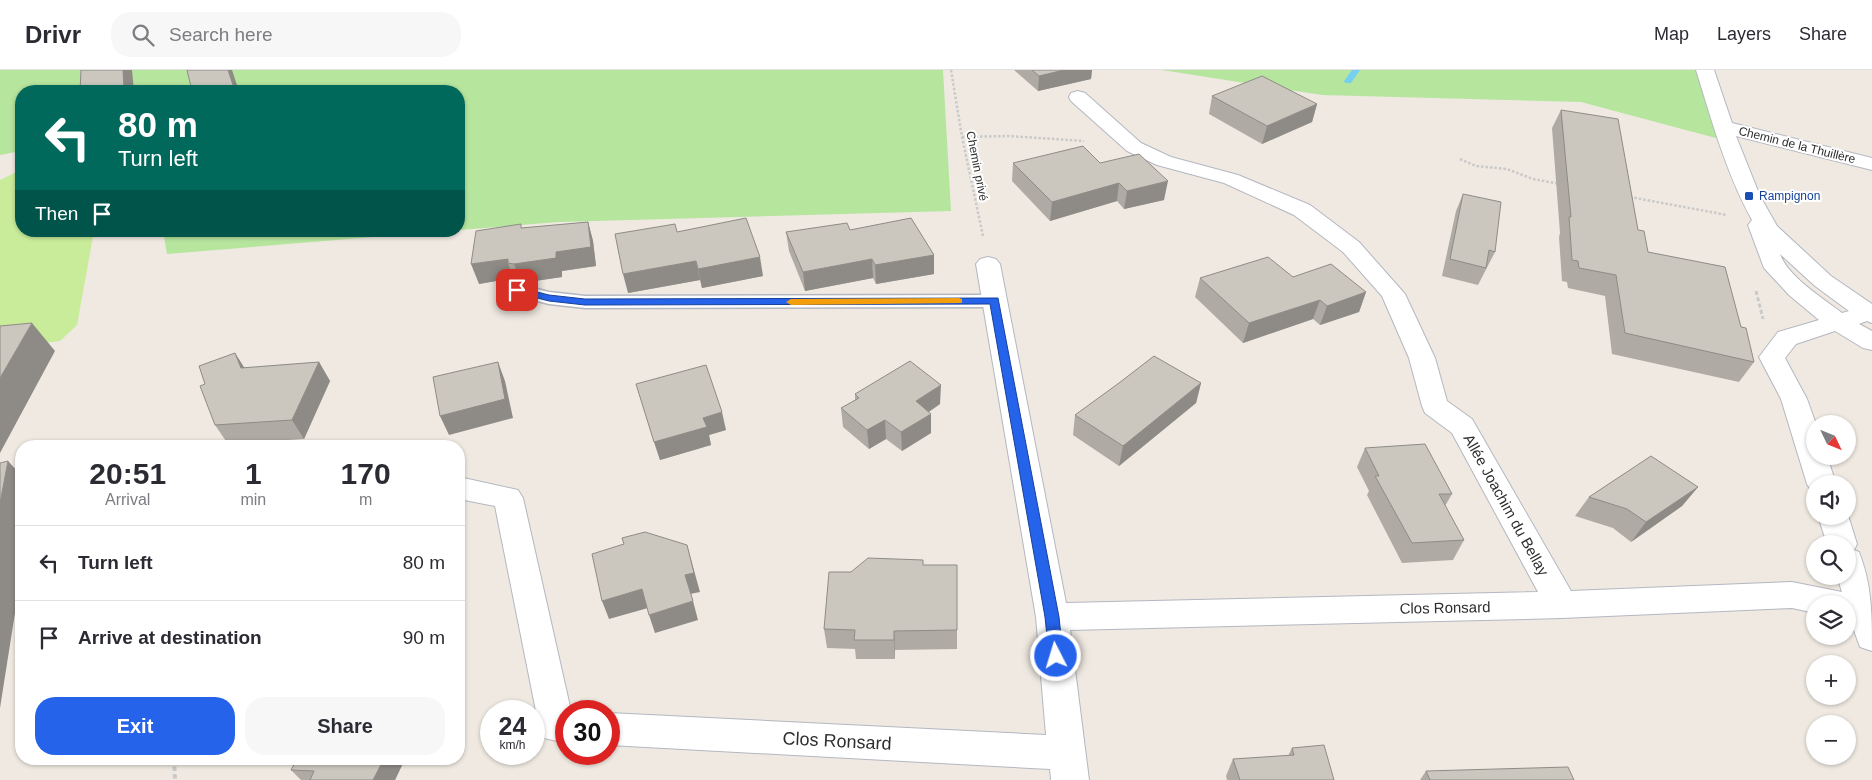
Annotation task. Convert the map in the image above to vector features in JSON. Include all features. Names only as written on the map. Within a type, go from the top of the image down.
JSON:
[{"type":"street","points":[[1706,70],[1722,127],[1734,159],[1746,213],[1759,228],[1772,263],[1798,290],[1836,321],[1872,342]]},
{"type":"street","name":"Allée Joachim du Bellay","points":[[1078,97],[1134,147],[1164,161],[1230,179],[1302,210],[1350,247],[1393,294],[1422,358],[1435,406],[1462,426],[1562,605]]},
{"type":"street","name":"Chemin de la Thuillère","points":[[1722,127],[1872,164]]},
{"type":"street","points":[[1746,213],[1768,230],[1822,281],[1870,314]]},
{"type":"street","points":[[988,264],[1052,617],[1068,766]]},
{"type":"street","points":[[1819,475],[1794,399],[1772,357],[1788,338],[1836,321],[1870,314]]},
{"type":"street","points":[[465,489],[508,498],[555,717]]},
{"type":"street","name":"Clos Ronsard","points":[[1052,617],[1562,605],[1792,595],[1806,599]]},
{"type":"street","name":"Clos Ronsard","points":[[620,730],[1068,766]]},
{"type":"lane","points":[[517,290],[549,298],[585,302],[995,300]]},
{"type":"path","name":"Chemin privé","points":[[952,70],[962,137],[988,264]]},
{"type":"path","points":[[962,137],[1051,137],[1134,147]]},
{"type":"path","points":[[1460,159],[1476,166],[1507,169],[1533,179],[1562,184]]},
{"type":"path","points":[[1629,197],[1746,213]]},
{"type":"path","points":[[174,765],[175,780]]},
{"type":"green space","points":[[0,70],[943,70],[951,211],[559,222],[465,230],[465,85],[15,85],[15,152],[0,155]]},
{"type":"green space","points":[[1162,70],[1705,70],[1727,141],[1581,102],[1322,95]]},
{"type":"green space","points":[[15,173],[15,237],[93,237],[77,325],[60,341],[0,348],[0,180]]},
{"type":"green space","points":[[164,237],[373,237],[167,254]]},
{"type":"building","points":[[81,70],[123,70],[124,85],[80,85]]},
{"type":"building","points":[[187,70],[228,70],[233,85],[191,85]]},
{"type":"building","points":[[1032,70],[1064,70],[1039,76]]},
{"type":"building","points":[[1262,76],[1317,104],[1267,126],[1212,96]]},
{"type":"building","points":[[1561,110],[1618,119],[1638,230],[1644,231],[1648,252],[1725,267],[1741,327],[1746,328],[1754,362],[1625,333],[1616,275],[1579,268],[1578,261],[1572,260],[1569,217],[1571,217]]},
{"type":"building","points":[[1083,146],[1100,163],[1139,154],[1168,181],[1127,191],[1119,183],[1052,202],[1013,163]]},
{"type":"building","points":[[1463,194],[1501,202],[1495,252],[1489,250],[1486,268],[1450,259]]},
{"type":"building","points":[[746,218],[760,257],[698,269],[696,261],[623,274],[615,234],[675,224],[677,232]]},
{"type":"building","points":[[911,218],[934,255],[875,265],[872,259],[803,272],[786,232],[847,223],[850,230]]},
{"type":"building","points":[[588,222],[591,247],[556,252],[556,258],[514,264],[508,263],[508,259],[471,264],[476,231],[521,224],[521,228]]},
{"type":"building","points":[[1268,257],[1293,277],[1331,264],[1366,292],[1327,306],[1320,300],[1249,323],[1200,278]]},
{"type":"building","points":[[32,323],[0,378],[0,326]]},
{"type":"building","points":[[235,353],[241,368],[319,362],[292,420],[215,425],[200,386],[205,384],[199,366]]},
{"type":"building","points":[[1154,356],[1201,383],[1123,446],[1075,415],[1119,383]]},
{"type":"building","points":[[910,361],[941,385],[916,401],[931,414],[901,432],[885,420],[867,430],[841,408],[859,398],[855,394]]},
{"type":"building","points":[[498,362],[505,399],[440,416],[433,377]]},
{"type":"building","points":[[706,365],[722,412],[703,418],[707,427],[654,442],[636,384]]},
{"type":"building","points":[[1425,444],[1452,494],[1439,494],[1464,540],[1412,543],[1375,476],[1379,476],[1365,448]]},
{"type":"building","points":[[1651,456],[1698,487],[1646,522],[1627,509],[1589,497]]},
{"type":"building","points":[[8,461],[0,503],[0,463]]},
{"type":"building","points":[[645,532],[687,545],[694,573],[685,575],[693,601],[649,615],[642,589],[602,601],[592,554],[624,544],[622,538]]},
{"type":"building","points":[[868,558],[923,560],[923,565],[957,565],[957,630],[894,631],[894,640],[854,640],[855,630],[824,629],[829,572],[851,572]]},
{"type":"building","points":[[1324,745],[1334,780],[1240,780],[1233,759],[1294,755],[1292,748]]},
{"type":"building","points":[[294,765],[381,765],[373,780],[310,780],[314,771],[291,770]]},
{"type":"building","points":[[1568,767],[1574,780],[1430,780],[1426,771]]},
{"type":"waterway","points":[[1348,81],[1356,70]]},
{"type":"slow traffic","points":[[791,302],[959,301]]},
{"type":"place","name":"Rampignon","points":[[1749,196]]},
{"type":"route","points":[[517,290],[549,298],[585,302],[995,300],[1052,617],[1056,656]]}]
